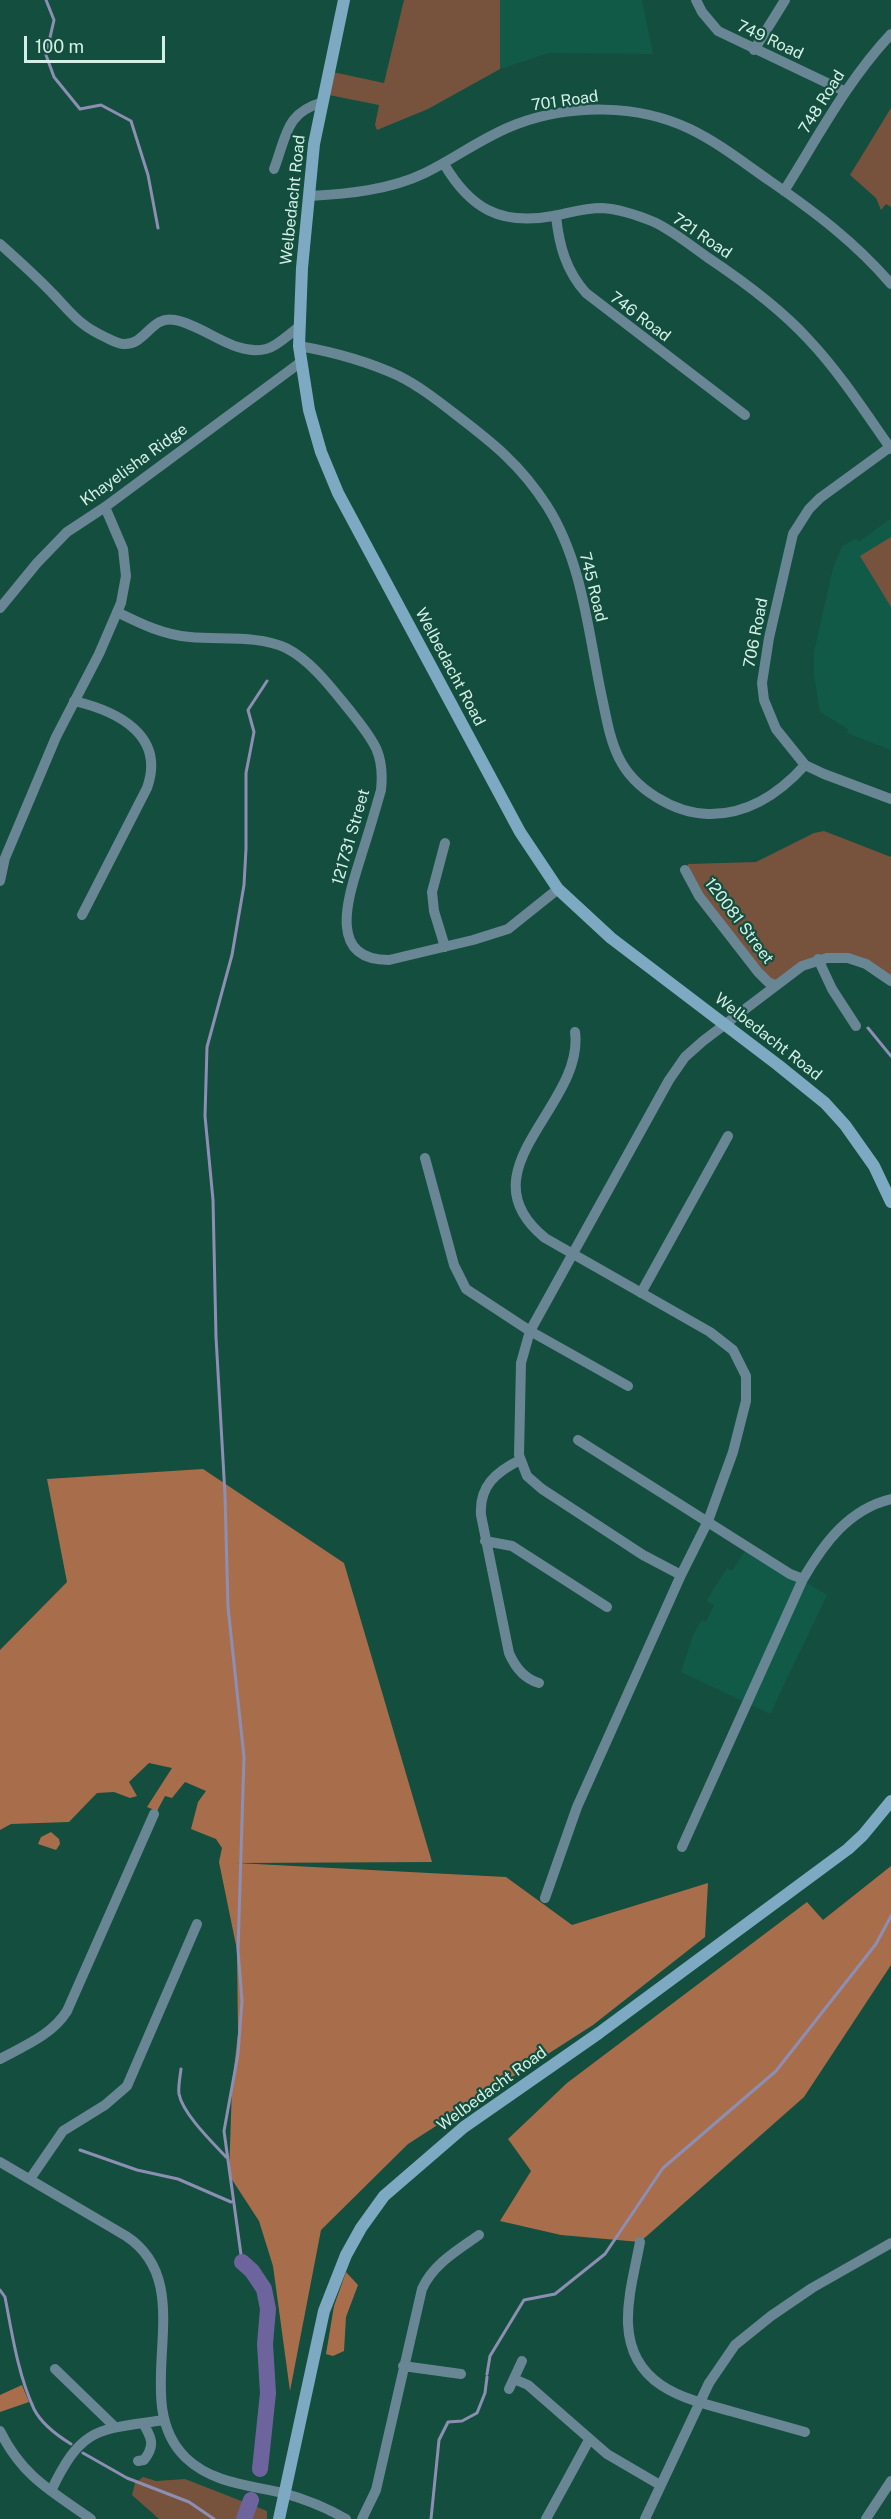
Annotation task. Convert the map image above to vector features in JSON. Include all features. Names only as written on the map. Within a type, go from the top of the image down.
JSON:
[{"type":"street","name":"Welbedacht Road","points":[[344,0],[314,144],[302,268],[299,346],[309,410],[321,452],[338,493],[520,832],[558,889],[611,938],[811,1091],[850,1131],[874,1166],[891,1202]]},
{"type":"street","name":"749 Road","points":[[696,0],[702,12],[718,31],[844,91]]},
{"type":"street","points":[[754,50],[785,0]]},
{"type":"street","name":"748 Road","points":[[784,191],[844,91],[891,34]]},
{"type":"street","points":[[274,169],[289,127],[296,115],[308,106],[323,102]]},
{"type":"street","name":"701 Road","points":[[309,196],[393,185],[444,164],[504,129],[534,118],[588,110],[618,111],[649,116],[688,128],[707,139],[833,226],[891,284]]},
{"type":"street","name":"721 Road","points":[[444,164],[466,195],[491,212],[509,218],[525,220],[556,216],[578,210],[603,208],[637,215],[657,223],[769,302],[808,339],[837,372],[890,448]]},
{"type":"street","name":"746 Road","points":[[556,216],[558,234],[568,268],[586,293],[745,414]]},
{"type":"street","points":[[0,244],[55,296],[79,323],[123,344],[136,341],[160,320],[167,319],[187,323],[220,340],[253,350],[274,346],[300,326]]},
{"type":"street","name":"745 Road","points":[[299,346],[324,350],[400,377],[446,407],[505,453],[529,480],[548,508],[573,563],[608,728],[620,760],[641,786],[659,798],[697,814],[718,814],[750,807],[768,798],[783,788],[805,765]]},
{"type":"street","name":"Khayelisha Ridge","points":[[0,608],[55,543],[84,519],[105,507],[301,362]]},
{"type":"street","name":"706 Road","points":[[890,448],[820,498],[801,520],[788,552],[764,662],[762,683],[764,700],[776,729],[785,744],[805,765],[891,799]]},
{"type":"street","points":[[0,881],[5,858],[18,825],[117,612],[126,576],[120,537],[105,507]]},
{"type":"street","name":"121731 Street","points":[[117,612],[146,626],[173,635],[276,645],[294,653],[316,672],[374,743],[383,772],[381,790],[349,895],[346,916],[346,929],[360,952],[383,960],[445,947],[507,929],[558,889]]},
{"type":"street","points":[[74,701],[98,707],[132,726],[145,743],[151,764],[151,776],[147,788],[82,915]]},
{"type":"street","points":[[445,843],[432,892],[434,911],[445,947]]},
{"type":"street","name":"120081 Street","points":[[685,870],[699,896],[751,963],[765,980],[775,985]]},
{"type":"street","points":[[681,1575],[643,1555],[542,1489],[527,1476],[520,1460],[521,1364],[530,1331],[676,1069],[685,1057],[724,1023],[775,985],[802,966],[818,959],[837,957],[856,960],[891,981]]},
{"type":"street","points":[[818,959],[832,989],[856,1026]]},
{"type":"street","points":[[545,1898],[580,1802],[681,1575],[708,1521],[746,1401],[746,1376],[733,1350],[720,1339],[545,1238],[529,1224],[518,1206],[515,1184],[526,1149],[570,1068],[577,1047],[575,1032]]},
{"type":"street","points":[[641,1293],[728,1136]]},
{"type":"street","points":[[425,1158],[461,1283],[480,1300],[530,1331],[628,1386]]},
{"type":"street","points":[[578,1440],[790,1574],[803,1579]]},
{"type":"street","points":[[520,1460],[494,1476],[483,1491],[480,1508],[509,1653],[520,1671],[531,1681],[539,1683]]},
{"type":"street","points":[[682,1847],[803,1579],[830,1537],[854,1516],[876,1503],[891,1499]]},
{"type":"street","points":[[485,1541],[502,1543],[518,1549],[607,1607]]},
{"type":"street","name":"Welbedacht Road","points":[[279,2519],[324,2311],[346,2255],[361,2228],[384,2196],[464,2127],[599,2033],[848,1849],[863,1835],[891,1801]]},
{"type":"street","points":[[0,2059],[45,2034],[58,2024],[67,2011],[154,1815]]},
{"type":"street","points":[[30,2179],[63,2131],[105,2105],[127,2086],[185,1964],[197,1924]]},
{"type":"street","points":[[0,2162],[134,2241],[152,2261],[159,2279],[163,2304],[162,2399],[164,2420],[181,2453],[206,2473],[234,2483],[284,2493],[314,2503],[346,2519]]},
{"type":"street","points":[[362,2519],[376,2490],[403,2366],[425,2283],[446,2258],[479,2235]]},
{"type":"street","points":[[640,2242],[628,2311],[629,2335],[634,2352],[648,2374],[675,2395],[805,2432]]},
{"type":"street","points":[[645,2519],[699,2403],[722,2361],[735,2345],[812,2288],[891,2243]]},
{"type":"street","points":[[522,2361],[511,2384],[528,2385],[589,2440],[619,2462],[660,2485]]},
{"type":"street","points":[[403,2366],[461,2374]]},
{"type":"street","points":[[55,2368],[115,2427]]},
{"type":"street","points":[[51,2491],[63,2467],[77,2447],[91,2436],[115,2427],[164,2420]]},
{"type":"street","points":[[138,2461],[144,2460],[149,2453],[151,2437],[143,2423]]},
{"type":"street","points":[[0,2431],[23,2468],[91,2519]]},
{"type":"street","points":[[546,2519],[589,2440]]},
{"type":"street","points":[[866,2519],[891,2481]]},
{"type":"shaded area","points":[[404,0],[500,0],[500,69],[428,109],[377,130],[375,125],[379,105],[324,94],[328,71],[384,83]]},
{"type":"shaded area","points":[[500,0],[642,0],[653,54],[549,53],[500,69]]},
{"type":"shaded area","points":[[891,108],[891,207],[886,204],[881,210],[876,198],[850,175]]},
{"type":"shaded area","points":[[891,518],[891,750],[847,733],[848,729],[820,712],[814,675],[814,652],[833,568],[842,546],[856,539],[859,542]]},
{"type":"shaded area","points":[[891,537],[891,607],[860,556]]},
{"type":"shaded area","points":[[824,831],[891,857],[891,980],[883,973],[827,957],[775,985],[769,982],[686,871],[688,864],[756,862],[814,833]]},
{"type":"shaded area","points":[[203,1469],[344,1563],[432,1862],[236,1863],[506,1877],[572,1925],[708,1883],[705,1937],[593,2025],[408,2144],[321,2230],[290,2391],[273,2266],[259,2221],[229,2175],[232,2087],[238,2033],[237,1950],[219,1862],[222,1848],[216,1839],[191,1829],[198,1802],[206,1791],[185,1782],[172,1798],[165,1796],[157,1811],[147,1807],[172,1768],[149,1763],[129,1782],[137,1796],[130,1798],[114,1792],[97,1793],[69,1822],[11,1824],[0,1830],[0,1650],[67,1582],[47,1479]]},
{"type":"shaded area","points":[[748,1547],[827,1595],[770,1714],[681,1672],[694,1633],[702,1620],[706,1622],[714,1605],[706,1601],[727,1568],[732,1571]]},
{"type":"shaded area","points":[[51,1832],[59,1839],[60,1844],[56,1850],[38,1844],[41,1837]]},
{"type":"shaded area","points":[[891,1866],[891,1965],[804,2097],[640,2242],[561,2235],[500,2221],[531,2171],[508,2139],[567,2083],[807,1902],[823,1920]]},
{"type":"shaded area","points":[[346,2272],[358,2285],[346,2317],[344,2351],[333,2356],[326,2354],[334,2306]]},
{"type":"shaded area","points":[[22,2385],[29,2402],[0,2412],[0,2395]]},
{"type":"shaded area","points":[[143,2477],[156,2481],[185,2479],[267,2511],[267,2519],[159,2519],[132,2495],[135,2483]]},
{"type":"waterway","points":[[46,0],[54,20],[46,55],[54,77],[80,109],[101,105],[131,121],[148,175],[158,228]]},
{"type":"waterway","points":[[242,2262],[224,2131],[238,2054],[242,2001],[238,1950],[244,1757],[228,1607],[225,1495],[216,1337],[213,1200],[205,1116],[207,1047],[232,955],[244,885],[246,773],[254,732],[248,710],[267,681]]},
{"type":"waterway","points":[[868,1028],[891,1056]]},
{"type":"waterway","points":[[487,2374],[490,2356],[524,2300],[555,2294],[605,2254],[663,2168],[776,2071],[876,1944],[891,1916]]},
{"type":"waterway","points":[[181,2069],[179,2094],[186,2110],[226,2157]]},
{"type":"waterway","points":[[80,2150],[137,2170],[178,2179],[231,2202]]},
{"type":"waterway","points":[[242,2262],[252,2271],[264,2289],[268,2309],[265,2344],[268,2393],[260,2469]]},
{"type":"waterway","points":[[0,2290],[5,2297],[28,2396],[41,2419],[50,2429],[71,2444]]},
{"type":"waterway","points":[[431,2519],[439,2440],[448,2422],[462,2421],[477,2413],[485,2393],[487,2377]]},
{"type":"waterway","points":[[83,2453],[127,2478],[189,2502],[214,2519]]},
{"type":"waterway","points":[[244,2519],[251,2500]]}]
